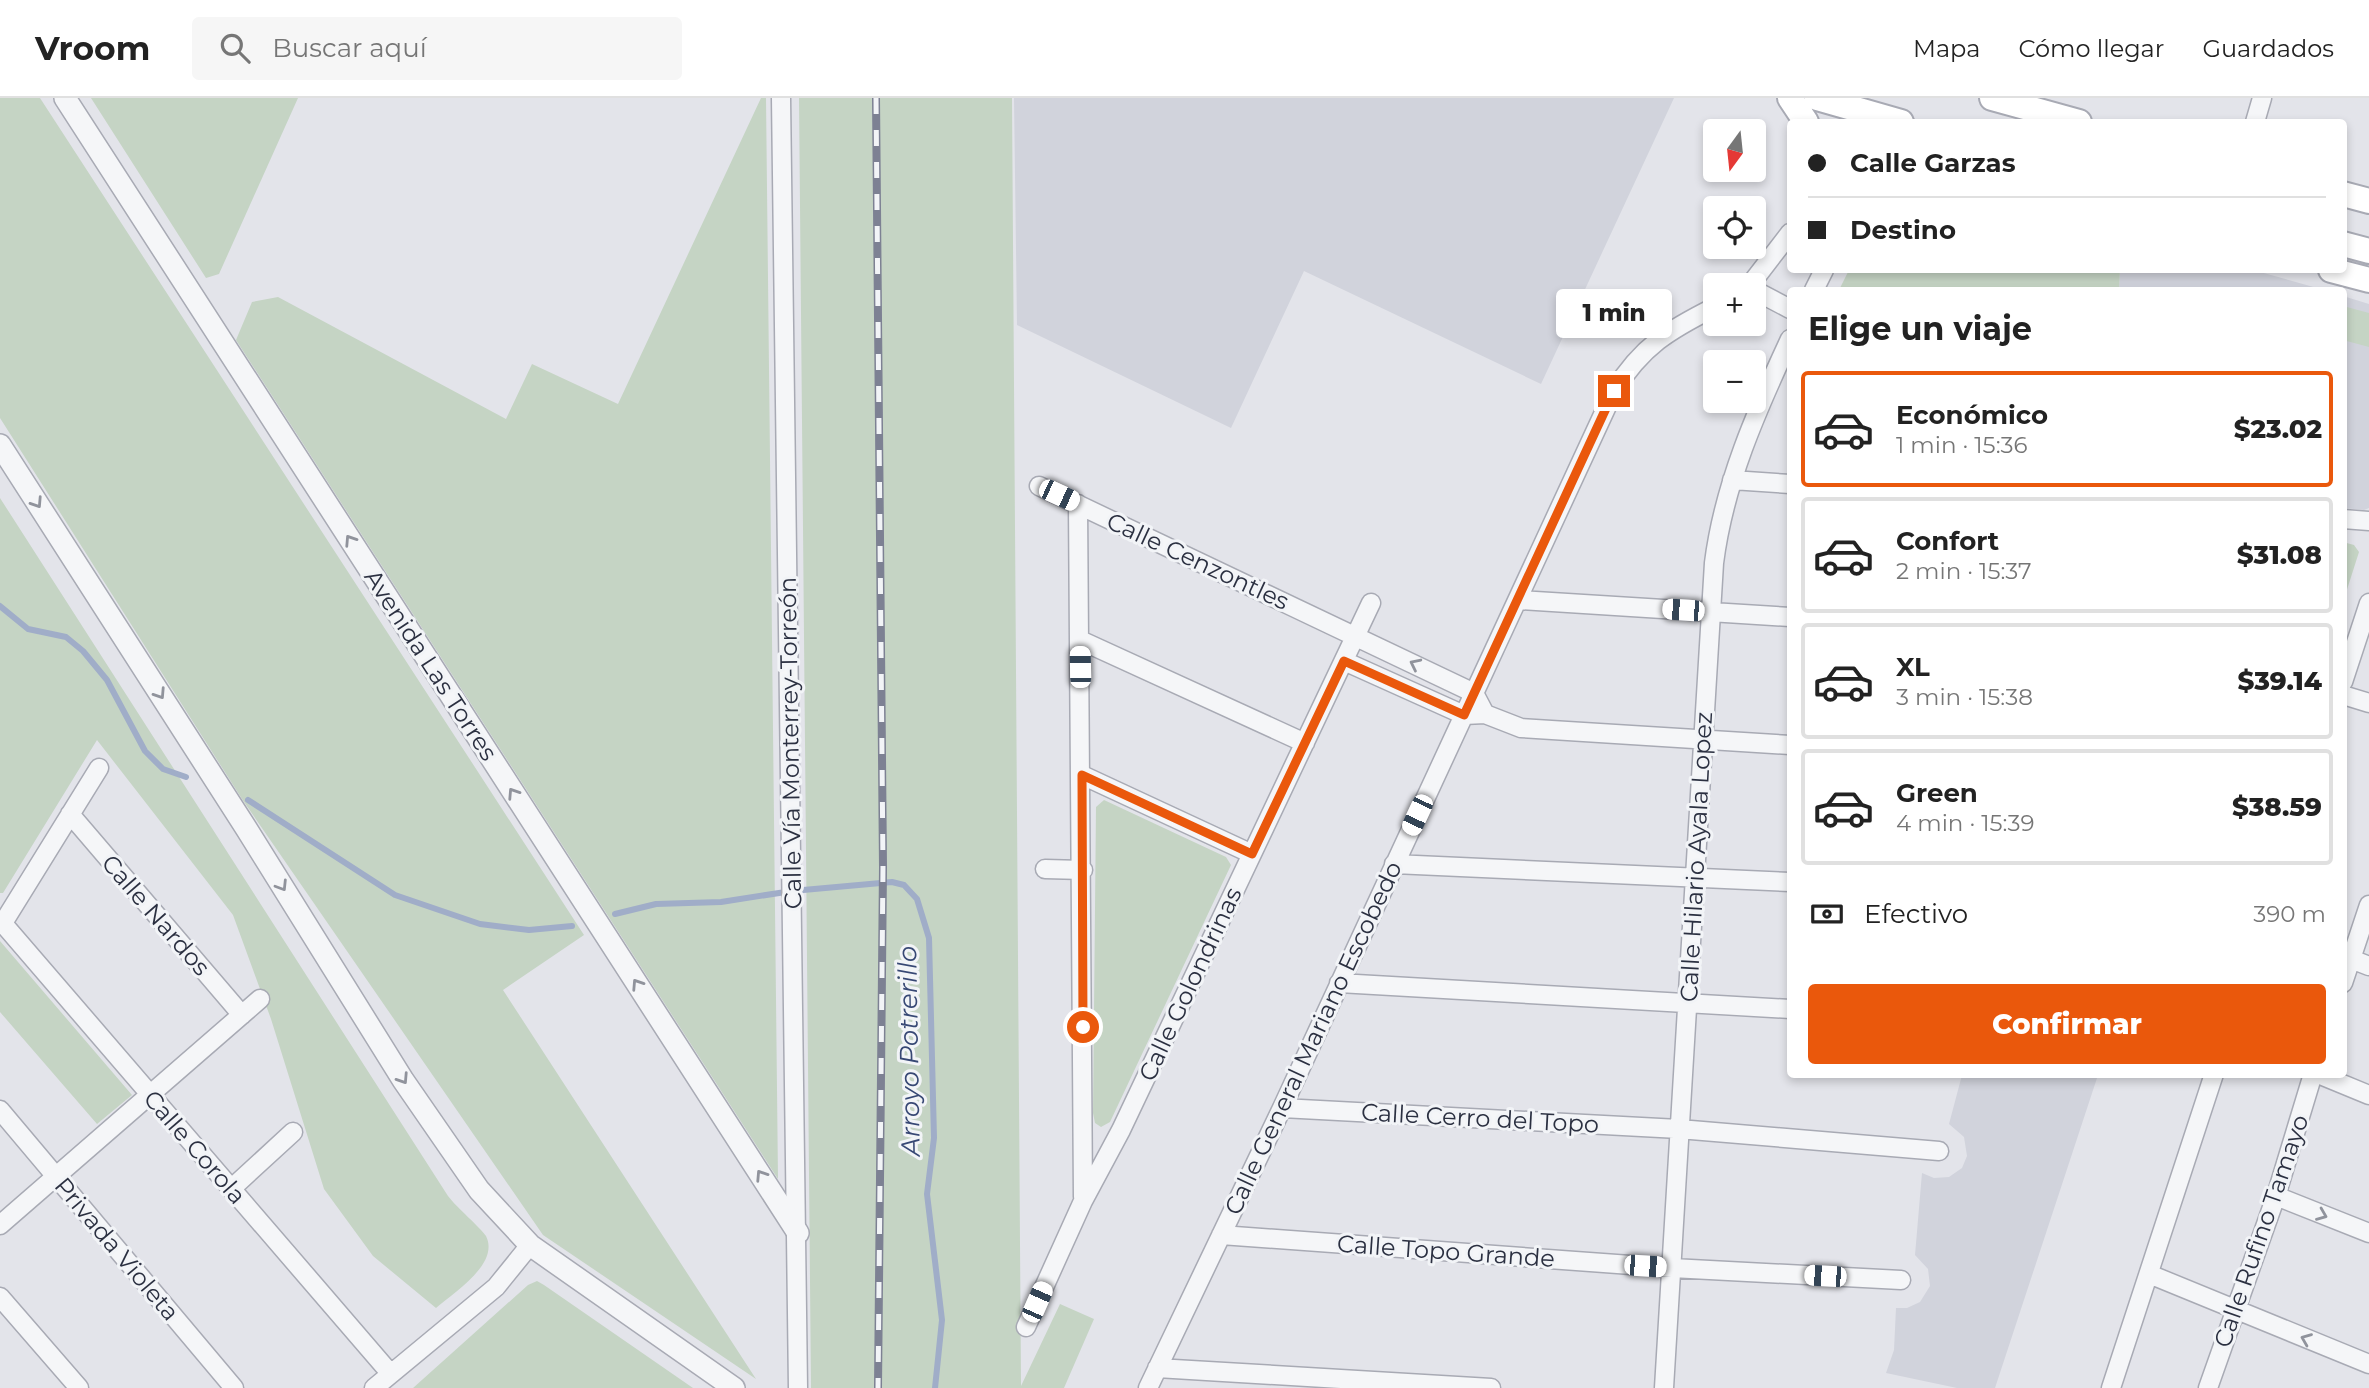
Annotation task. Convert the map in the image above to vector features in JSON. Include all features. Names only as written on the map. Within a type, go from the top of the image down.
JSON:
[{"type":"main road","points":[[1790,98],[1805,119]]},
{"type":"main road","points":[[1817,98],[1890,119]]},
{"type":"main road","points":[[1992,98],[2069,119]]},
{"type":"main road","points":[[2347,195],[2369,201]]},
{"type":"main road","points":[[2347,245],[2369,251]]},
{"type":"main road","points":[[2342,273],[2369,280]]},
{"type":"street","name":"Avenida Las Torres","points":[[65,98],[798,1233]]},
{"type":"street","name":"Calle Vía Monterrey-Torreón","points":[[781,98],[798,1388]]},
{"type":"street","points":[[2256,119],[2262,98]]},
{"type":"street","points":[[1758,273],[1787,237]]},
{"type":"street","points":[[1766,296],[1787,307]]},
{"type":"street","name":"Calle General Mariano Escobedo","points":[[1148,1388],[1282,1108],[1614,391],[1628,369],[1659,337],[1703,313]]},
{"type":"street","name":"Calle Hilario Ayala Lopez","points":[[1664,1388],[1710,612],[1718,530],[1732,480],[1759,405],[1787,350]]},
{"type":"street","points":[[0,446],[246,828],[402,1080],[479,1190],[530,1245],[734,1388]]},
{"type":"street","points":[[1732,480],[1787,484]]},
{"type":"street","name":"Calle Cenzontles","points":[[1039,486],[1474,693]]},
{"type":"street","points":[[1078,504],[1083,870],[1083,1201]]},
{"type":"street","points":[[2347,519],[2369,521]]},
{"type":"street","points":[[1518,600],[1787,617]]},
{"type":"street","name":"Calle Golondrinas","points":[[1026,1327],[1083,1201],[1371,603]]},
{"type":"street","points":[[2348,652],[2369,603]]},
{"type":"street","points":[[1080,640],[1304,743]]},
{"type":"street","points":[[1344,661],[1464,715],[1485,714],[1521,728],[1550,732],[1787,745]]},
{"type":"street","points":[[1474,693],[1485,714]]},
{"type":"street","points":[[2347,696],[2369,703]]},
{"type":"street","points":[[1,921],[99,768]]},
{"type":"street","points":[[1082,775],[1252,854]]},
{"type":"street","name":"Calle Nardos","points":[[70,814],[242,1015]]},
{"type":"street","points":[[1394,864],[1787,882]]},
{"type":"street","points":[[1045,869],[1083,870]]},
{"type":"street","points":[[2347,971],[2369,905]]},
{"type":"street","name":"Calle Corola","points":[[1,921],[390,1373]]},
{"type":"street","points":[[2351,959],[2369,966]]},
{"type":"street","points":[[1339,983],[1787,1009]]},
{"type":"street","points":[[0,1225],[260,999]]},
{"type":"street","points":[[2111,1388],[2213,1078]]},
{"type":"street","name":"Calle Rufino Tamayo","points":[[2208,1388],[2315,1078]]},
{"type":"street","points":[[2326,1078],[2369,1095]]},
{"type":"street","name":"Calle Cerro del Topo","points":[[1282,1108],[1679,1129],[1940,1151]]},
{"type":"street","name":"Privada Violeta","points":[[0,1110],[234,1388]]},
{"type":"street","points":[[231,1189],[293,1132]]},
{"type":"street","points":[[2276,1196],[2369,1234]]},
{"type":"street","name":"Calle Topo Grande","points":[[1221,1235],[1672,1268],[1901,1280]]},
{"type":"street","points":[[374,1388],[496,1287],[530,1245]]},
{"type":"street","points":[[2149,1274],[2369,1364]]},
{"type":"street","points":[[0,1297],[79,1388]]},
{"type":"street","points":[[1157,1368],[1491,1388]]},
{"type":"shaded area","points":[[1014,98],[1674,98],[1541,384],[1304,271],[1231,428],[1017,325]]},
{"type":"shaded area","points":[[2120,273],[2264,273],[2313,287],[2119,287]]},
{"type":"shaded area","points":[[2347,297],[2369,304],[2369,508],[2347,508]]},
{"type":"shaded area","points":[[1961,1078],[2097,1078],[1995,1388],[1957,1388],[1886,1373],[1894,1350],[1896,1308],[1907,1308],[1920,1302],[1930,1286],[1928,1269],[1915,1255],[1922,1173],[1934,1178],[1949,1177],[1962,1168],[1967,1156],[1964,1137],[1949,1124]]},
{"type":"green space","points":[[0,98],[40,98],[584,935],[503,990],[756,1379],[543,1235],[242,799],[0,418]]},
{"type":"green space","points":[[91,98],[298,98],[219,274],[206,278]]},
{"type":"green space","points":[[761,98],[766,98],[778,1179],[236,340],[252,302],[278,297],[506,419],[532,364],[618,404]]},
{"type":"green space","points":[[799,98],[1012,98],[1021,1386],[1060,1304],[1094,1319],[1064,1388],[811,1388]]},
{"type":"green space","points":[[1848,273],[2120,273],[2119,287],[1840,287]]},
{"type":"green space","points":[[2347,307],[2369,313],[2369,347],[2347,341]]},
{"type":"green space","points":[[0,498],[448,1196],[486,1236],[489,1247],[481,1267],[436,1308],[373,1256],[324,1189],[271,1019],[233,915],[97,740],[3,893],[0,893]]},
{"type":"green space","points":[[2347,543],[2354,545],[2359,552],[2347,590]]},
{"type":"green space","points":[[1104,800],[1226,857],[1231,865],[1110,1122],[1101,1127],[1095,1123],[1093,1113],[1096,807]]},
{"type":"green space","points":[[0,941],[132,1095],[97,1124],[0,1012]]},
{"type":"green space","points":[[537,1281],[693,1388],[413,1388],[528,1285]]},
{"type":"waterway","name":"Arroyo Potrerillo","points":[[0,606],[28,629],[66,637],[83,651],[107,680],[145,751],[163,769],[186,777]]},
{"type":"waterway","name":"Arroyo Potrerillo","points":[[248,800],[395,895],[480,924],[529,930],[572,926]]},
{"type":"waterway","name":"Arroyo Potrerillo","points":[[615,914],[656,904],[721,902],[792,891],[892,882],[904,885],[917,899],[929,938],[934,1138],[927,1194],[942,1320],[935,1388]]},
{"type":"railway","points":[[876,98],[883,867],[878,1388]]},
{"type":"route","points":[[1083,1027],[1082,775],[1252,854],[1344,661],[1464,715],[1614,391]]}]
